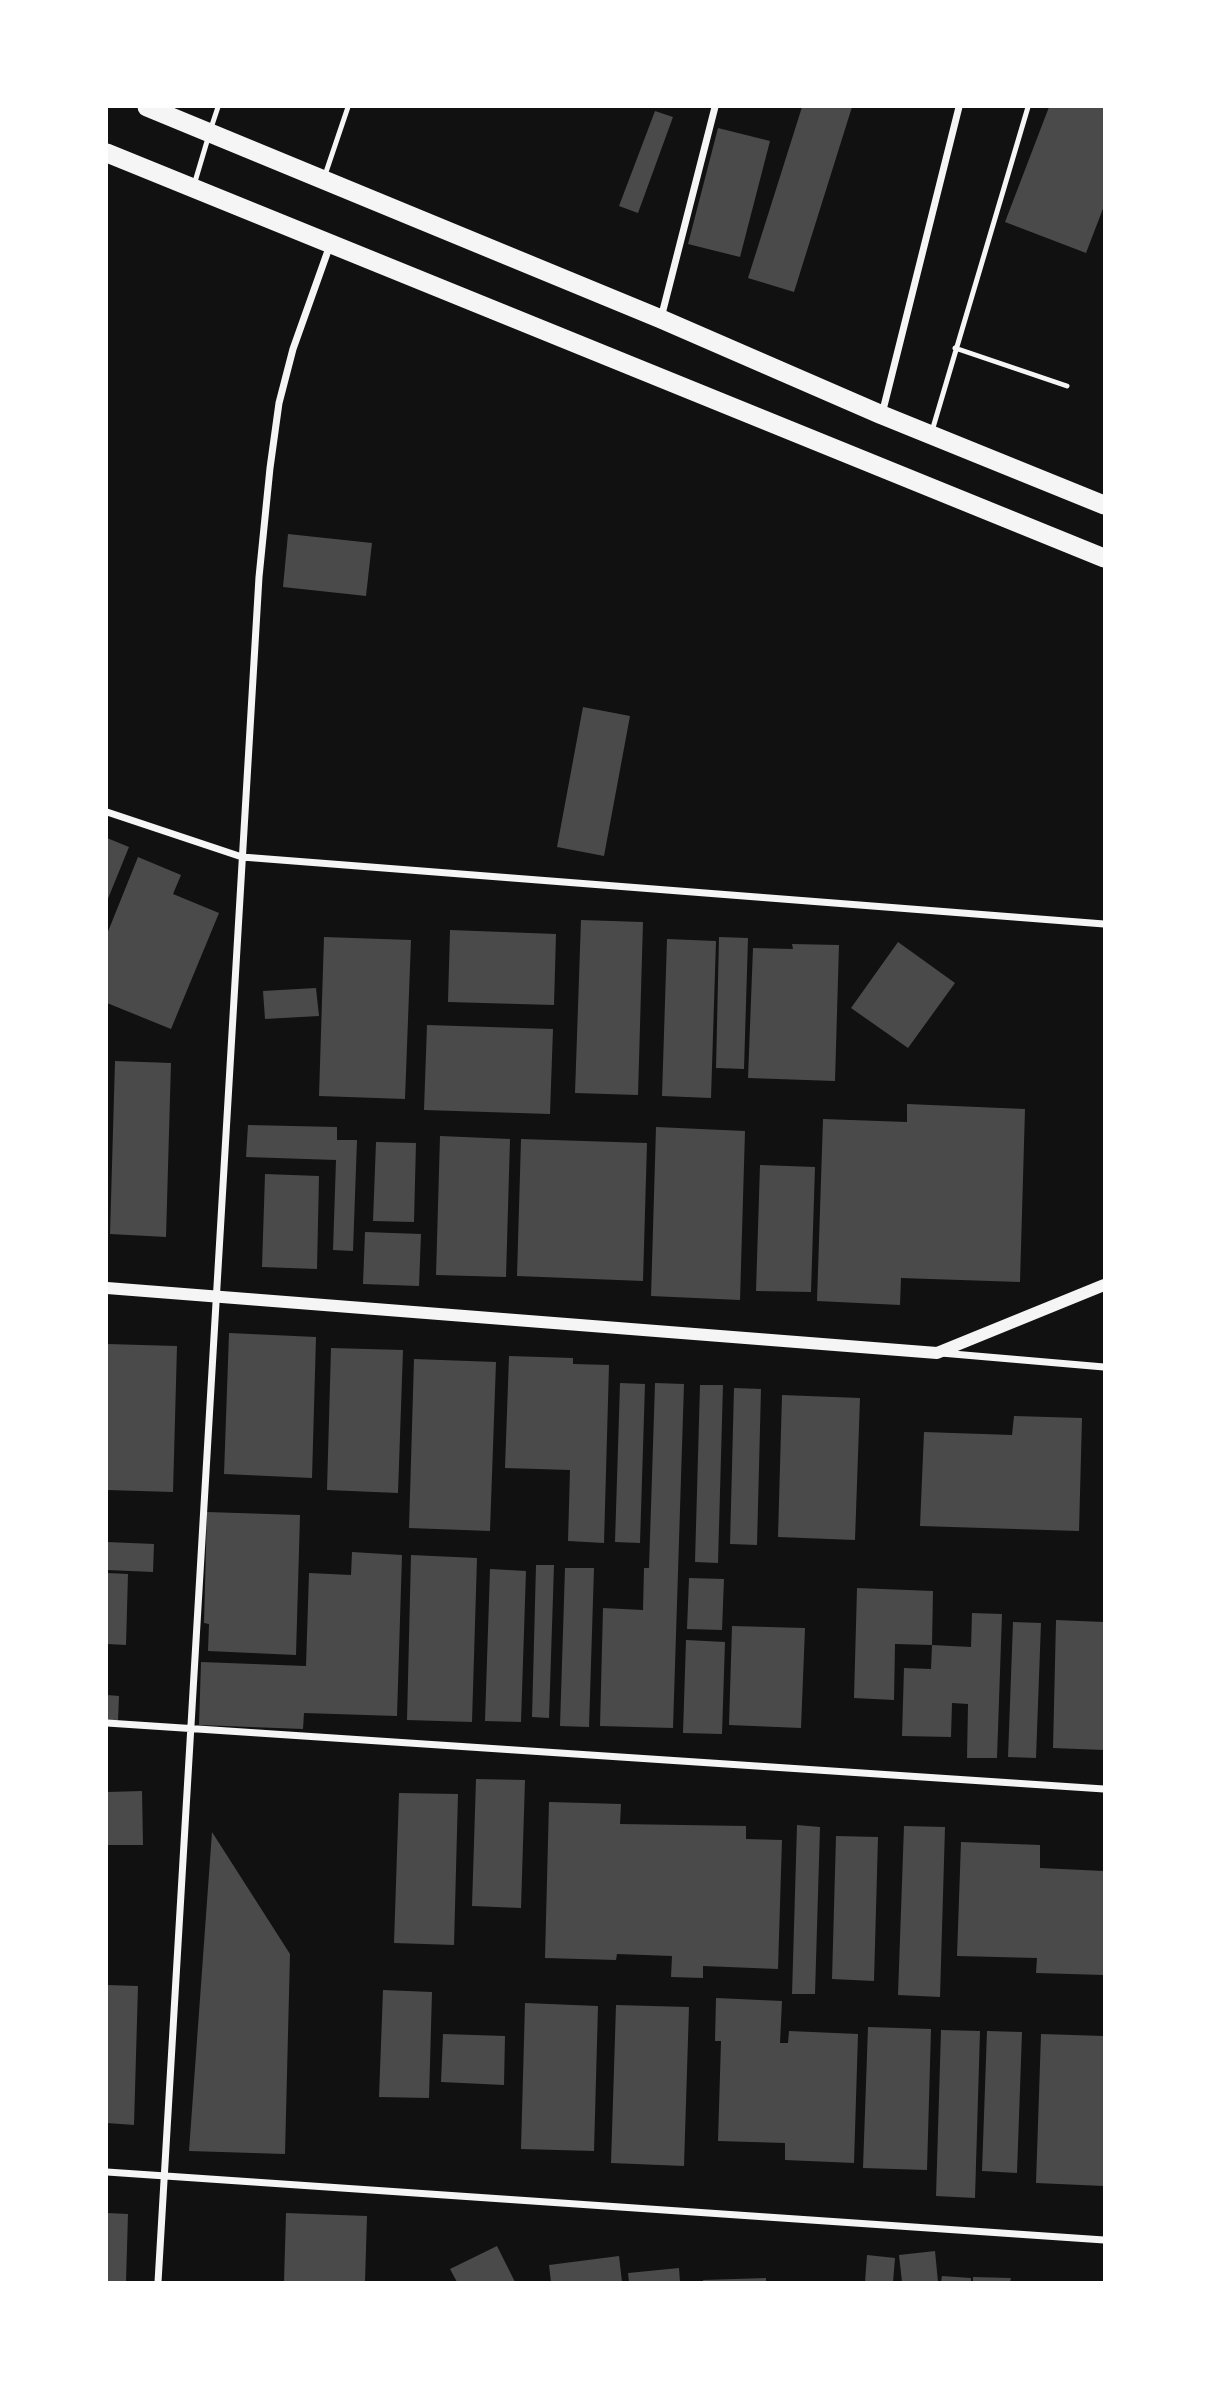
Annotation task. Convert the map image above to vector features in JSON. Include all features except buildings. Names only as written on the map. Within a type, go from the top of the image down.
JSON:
[{"type":"highway","points":[[148,107],[661,319],[882,415],[1104,505]]},
{"type":"highway","points":[[107,153],[1104,558]]},
{"type":"street","points":[[661,319],[715,107]]},
{"type":"street","points":[[882,415],[959,107]]},
{"type":"street","points":[[158,2282],[259,577],[279,403],[293,349],[330,244]]},
{"type":"street","points":[[107,812],[242,857],[1104,924]]},
{"type":"street","points":[[937,1353],[1104,1285]]},
{"type":"street","points":[[107,1289],[1104,1367]]},
{"type":"street","points":[[107,1723],[1104,1789]]},
{"type":"street","points":[[107,2172],[1104,2240]]},
{"type":"lane","points":[[193,188],[218,107]]},
{"type":"lane","points":[[324,178],[348,107]]},
{"type":"lane","points":[[931,434],[1028,107]]},
{"type":"lane","points":[[955,348],[1067,386]]}]
